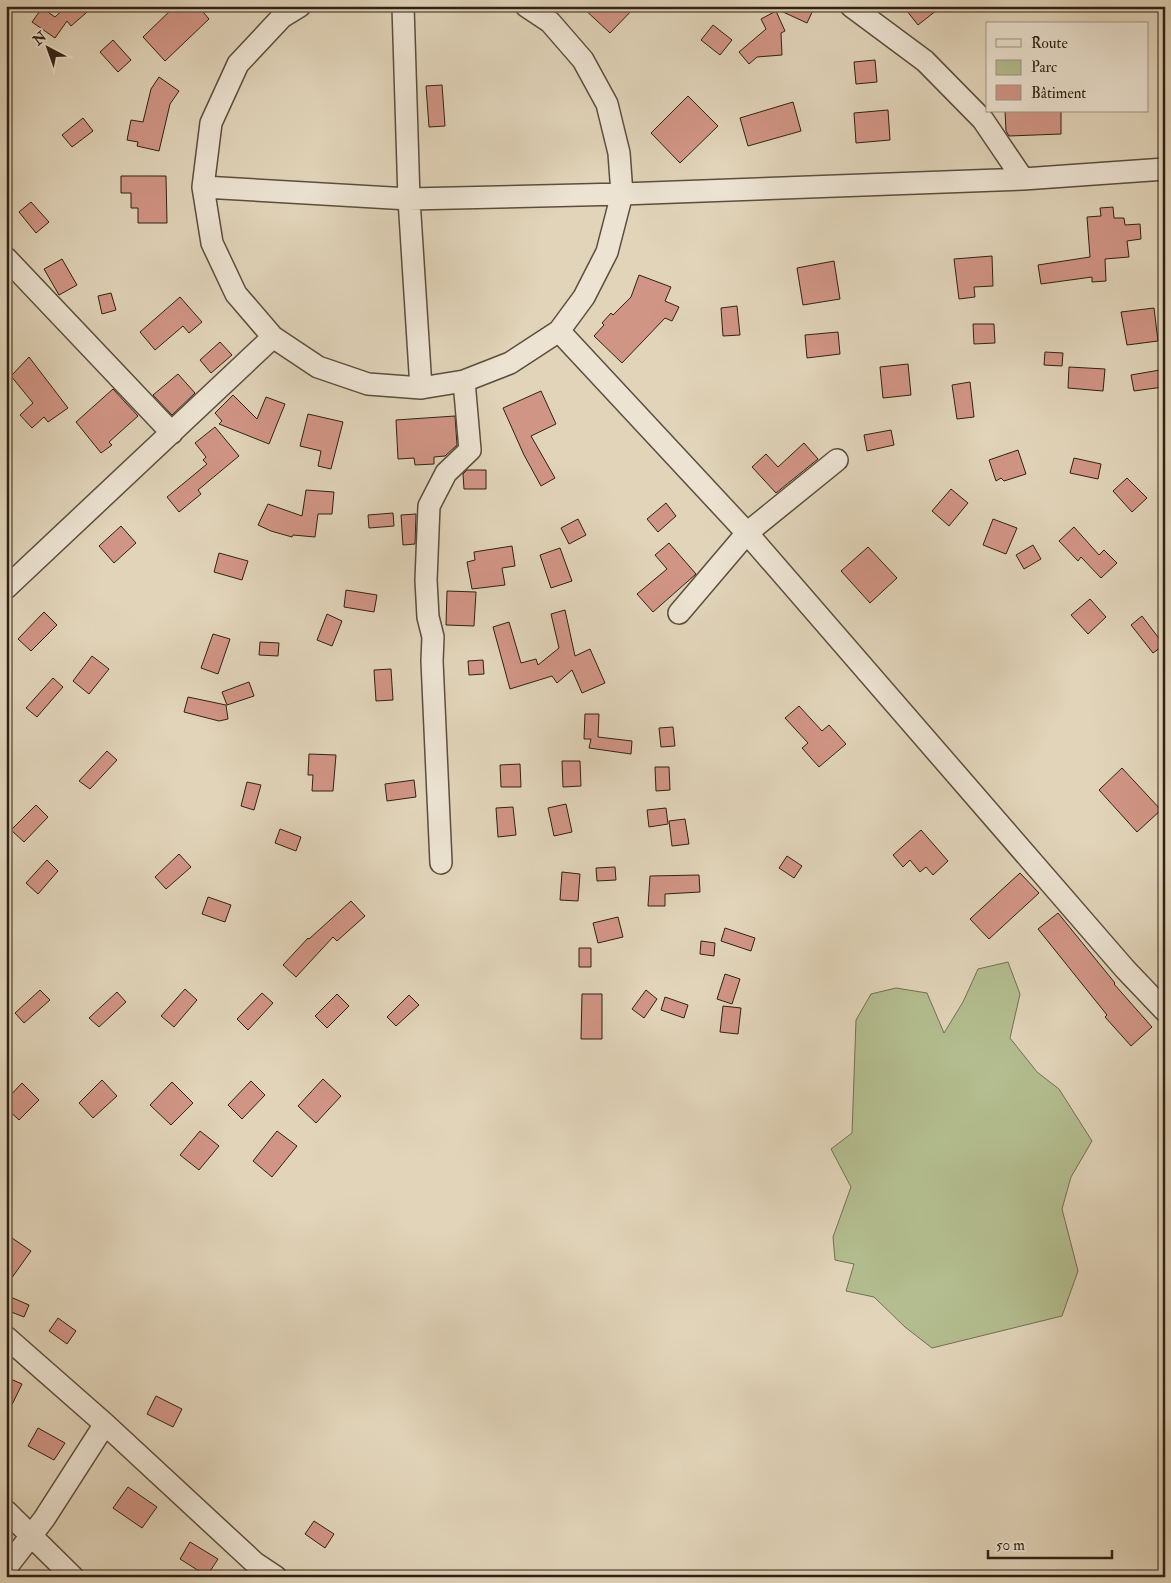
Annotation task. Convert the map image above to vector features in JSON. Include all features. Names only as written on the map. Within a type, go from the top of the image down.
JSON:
[{"type":"street","points":[[300,6],[277,12],[238,64],[211,123],[202,187],[212,243],[236,294],[273,337],[318,367],[326,370],[368,384],[421,388],[464,381],[510,363],[559,331],[584,297],[607,252],[622,194],[619,153],[607,104],[583,60],[550,22],[526,6]]},
{"type":"street","points":[[403,6],[409,199],[421,388]]},
{"type":"street","points":[[851,6],[925,61],[983,120],[1022,178]]},
{"type":"street","points":[[202,187],[409,199],[622,194],[1022,178],[1165,168]]},
{"type":"street","points":[[6,258],[172,433]]},
{"type":"street","points":[[559,331],[747,533],[1125,969],[1165,1011]]},
{"type":"street","points":[[6,588],[273,337]]},
{"type":"street","points":[[441,863],[432,661],[433,637],[428,616],[426,580],[429,506],[446,473],[470,450],[464,381]]},
{"type":"street","points":[[679,613],[747,533],[837,460]]},
{"type":"street","points":[[6,1337],[105,1424],[256,1563],[276,1577]]},
{"type":"street","points":[[6,1568],[44,1519],[105,1424]]},
{"type":"street","points":[[6,1511],[72,1577]]},
{"type":"green space","points":[[1008,962],[1020,994],[1010,1038],[1037,1072],[1059,1089],[1092,1141],[1071,1177],[1062,1209],[1078,1271],[1062,1316],[932,1348],[905,1327],[874,1297],[846,1291],[854,1264],[835,1260],[833,1237],[851,1187],[831,1149],[852,1133],[856,1020],[871,994],[896,988],[927,993],[944,1033],[963,1002],[978,969]]},
{"type":"building","points":[[67,6],[94,6],[71,26],[67,21],[55,38],[32,22],[42,8],[55,17]]},
{"type":"building","points":[[175,6],[198,6],[209,19],[165,61],[143,37]]},
{"type":"building","points":[[581,6],[636,6],[610,33]]},
{"type":"building","points":[[770,6],[815,6],[807,23]]},
{"type":"building","points":[[903,6],[942,6],[918,25]]},
{"type":"building","points":[[776,11],[785,31],[781,33],[782,55],[757,57],[749,64],[739,52],[766,29],[761,19]]},
{"type":"building","points":[[713,25],[732,40],[720,55],[701,40]]},
{"type":"building","points":[[113,40],[131,60],[118,72],[100,52]]},
{"type":"building","points":[[875,60],[877,82],[856,84],[854,62]]},
{"type":"building","points":[[159,77],[179,91],[170,104],[159,151],[137,146],[138,142],[127,140],[131,120],[143,122],[151,89]]},
{"type":"building","points":[[442,85],[445,126],[429,127],[426,86]]},
{"type":"building","points":[[688,96],[718,126],[680,163],[651,133]]},
{"type":"building","points":[[793,102],[801,131],[748,146],[740,118]]},
{"type":"building","points":[[888,110],[890,140],[856,143],[854,113]]},
{"type":"building","points":[[1005,112],[1061,112],[1061,134],[1009,136],[1006,131]]},
{"type":"building","points":[[83,118],[93,131],[72,147],[62,135]]},
{"type":"building","points":[[121,176],[166,176],[167,223],[138,223],[138,208],[131,208],[131,193],[121,193]]},
{"type":"building","points":[[31,202],[49,222],[36,233],[19,212]]},
{"type":"building","points":[[1113,207],[1114,218],[1124,218],[1125,225],[1140,224],[1141,239],[1127,241],[1129,257],[1105,259],[1106,281],[1092,282],[1092,277],[1041,284],[1038,265],[1090,257],[1087,217],[1101,216],[1100,208]]},
{"type":"building","points":[[992,256],[993,286],[974,287],[975,297],[959,299],[954,259]]},
{"type":"building","points":[[62,259],[77,285],[59,295],[44,269]]},
{"type":"building","points":[[834,261],[840,299],[803,305],[797,268]]},
{"type":"building","points":[[639,275],[671,287],[665,301],[679,307],[672,321],[665,318],[622,363],[594,336],[604,325],[602,323],[611,313],[613,315],[631,297]]},
{"type":"building","points":[[111,293],[116,310],[102,314],[98,296]]},
{"type":"building","points":[[180,297],[202,322],[189,333],[183,326],[155,350],[140,332]]},
{"type":"building","points":[[737,306],[740,335],[723,336],[721,308]]},
{"type":"building","points":[[1154,308],[1158,341],[1127,345],[1121,312]]},
{"type":"building","points":[[973,324],[994,324],[995,343],[974,344]]},
{"type":"building","points":[[838,332],[840,354],[807,358],[805,335]]},
{"type":"building","points":[[220,342],[232,355],[211,373],[200,360]]},
{"type":"building","points":[[1045,352],[1063,353],[1062,366],[1044,365]]},
{"type":"building","points":[[29,357],[68,408],[48,422],[44,417],[32,428],[20,415],[33,403],[11,376]]},
{"type":"building","points":[[908,364],[911,395],[883,398],[880,367]]},
{"type":"building","points":[[1069,367],[1105,369],[1103,391],[1068,388]]},
{"type":"building","points":[[1160,370],[1163,387],[1134,391],[1131,375]]},
{"type":"building","points":[[178,374],[195,393],[172,415],[153,395]]},
{"type":"building","points":[[970,382],[974,417],[957,419],[952,385]]},
{"type":"building","points":[[113,389],[138,416],[109,442],[112,445],[101,453],[76,422]]},
{"type":"building","points":[[541,391],[556,424],[531,436],[555,478],[541,486],[524,455],[503,408]]},
{"type":"building","points":[[233,395],[257,419],[266,397],[285,404],[269,444],[219,424],[222,421],[215,413]]},
{"type":"building","points":[[308,414],[343,422],[331,469],[318,466],[321,451],[300,446]]},
{"type":"building","points":[[455,416],[457,445],[445,456],[434,457],[434,464],[415,465],[414,458],[398,459],[396,420]]},
{"type":"building","points":[[215,427],[239,456],[198,490],[201,494],[179,512],[167,497],[207,464],[203,460],[206,457],[195,443]]},
{"type":"building","points":[[891,430],[894,445],[867,451],[864,435]]},
{"type":"building","points":[[804,443],[818,459],[776,493],[752,467],[766,454],[778,467]]},
{"type":"building","points":[[1018,450],[1026,474],[1004,481],[1001,478],[996,481],[989,460]]},
{"type":"building","points":[[1074,458],[1101,464],[1098,479],[1070,473]]},
{"type":"building","points":[[467,470],[486,470],[486,489],[464,489],[463,474]]},
{"type":"building","points":[[1127,478],[1147,498],[1132,512],[1113,491]]},
{"type":"building","points":[[951,489],[968,503],[949,526],[932,511]]},
{"type":"building","points":[[306,490],[334,492],[332,514],[318,514],[315,537],[293,535],[292,537],[258,525],[268,504],[302,516]]},
{"type":"building","points":[[666,503],[676,516],[658,532],[647,519]]},
{"type":"building","points":[[393,513],[394,526],[369,528],[368,515]]},
{"type":"building","points":[[416,514],[415,544],[403,545],[401,515]]},
{"type":"building","points":[[578,519],[586,535],[569,544],[561,528]]},
{"type":"building","points":[[993,519],[1017,528],[1006,554],[983,545]]},
{"type":"building","points":[[121,526],[136,543],[114,563],[99,546]]},
{"type":"building","points":[[1074,527],[1099,555],[1104,550],[1117,563],[1101,578],[1081,557],[1078,561],[1059,541]]},
{"type":"building","points":[[669,543],[696,574],[653,612],[637,594],[667,569],[655,555]]},
{"type":"building","points":[[1033,545],[1041,559],[1024,569],[1016,555]]},
{"type":"building","points":[[512,546],[515,566],[502,568],[505,585],[472,589],[467,562],[475,560],[474,552]]},
{"type":"building","points":[[868,547],[897,578],[870,603],[841,571]]},
{"type":"building","points":[[560,548],[572,581],[551,588],[540,555]]},
{"type":"building","points":[[219,553],[248,561],[242,580],[214,572]]},
{"type":"building","points":[[346,590],[377,595],[374,612],[344,607]]},
{"type":"building","points":[[447,591],[476,592],[474,626],[446,625]]},
{"type":"building","points":[[1090,599],[1106,617],[1088,634],[1071,615]]},
{"type":"building","points":[[565,610],[575,656],[590,649],[605,683],[582,693],[572,670],[557,683],[552,676],[510,689],[493,627],[509,622],[521,663],[536,659],[538,665],[559,648],[551,614]]},
{"type":"building","points":[[44,612],[57,625],[31,651],[18,639]]},
{"type":"building","points":[[327,614],[342,621],[332,646],[317,640]]},
{"type":"building","points":[[1142,616],[1164,645],[1153,653],[1131,625]]},
{"type":"building","points":[[213,634],[230,639],[218,674],[201,668]]},
{"type":"building","points":[[260,642],[279,643],[278,656],[259,655]]},
{"type":"building","points":[[92,656],[109,669],[89,694],[73,681]]},
{"type":"building","points":[[483,660],[484,674],[469,675],[468,661]]},
{"type":"building","points":[[391,669],[393,700],[376,701],[374,670]]},
{"type":"building","points":[[53,678],[63,687],[37,717],[26,708]]},
{"type":"building","points":[[249,682],[254,696],[227,705],[222,692]]},
{"type":"building","points":[[188,697],[226,705],[228,719],[219,721],[184,712]]},
{"type":"building","points":[[799,706],[822,731],[829,725],[846,744],[819,767],[802,748],[808,743],[785,718]]},
{"type":"building","points":[[585,714],[599,714],[598,737],[632,741],[631,754],[589,748],[591,739],[584,739]]},
{"type":"building","points":[[673,727],[675,746],[661,747],[659,728]]},
{"type":"building","points":[[107,751],[117,760],[90,789],[79,781]]},
{"type":"building","points":[[309,754],[336,755],[333,791],[312,791],[313,775],[308,775]]},
{"type":"building","points":[[562,761],[580,761],[581,786],[563,787]]},
{"type":"building","points":[[520,764],[521,787],[501,787],[500,765]]},
{"type":"building","points":[[655,767],[669,767],[670,790],[656,791]]},
{"type":"building","points":[[1122,768],[1161,810],[1137,832],[1099,790]]},
{"type":"building","points":[[414,780],[416,797],[387,801],[385,784]]},
{"type":"building","points":[[247,782],[261,785],[254,810],[241,806]]},
{"type":"building","points":[[566,804],[572,832],[554,836],[548,808]]},
{"type":"building","points":[[36,805],[48,817],[24,842],[11,830]]},
{"type":"building","points":[[513,807],[516,835],[498,837],[496,808]]},
{"type":"building","points":[[666,808],[668,824],[649,827],[647,810]]},
{"type":"building","points":[[685,819],[689,844],[672,846],[669,821]]},
{"type":"building","points":[[280,829],[301,837],[296,851],[275,843]]},
{"type":"building","points":[[921,830],[948,861],[933,875],[926,867],[920,872],[910,860],[903,867],[893,855]]},
{"type":"building","points":[[179,854],[191,867],[166,889],[155,877]]},
{"type":"building","points":[[787,856],[802,866],[794,878],[779,868]]},
{"type":"building","points":[[47,860],[58,871],[38,894],[26,883]]},
{"type":"building","points":[[615,867],[616,880],[597,881],[596,868]]},
{"type":"building","points":[[562,872],[580,874],[578,901],[560,900]]},
{"type":"building","points":[[1020,873],[1039,893],[989,939],[970,919]]},
{"type":"building","points":[[699,875],[700,892],[665,894],[665,906],[648,906],[650,876]]},
{"type":"building","points":[[208,897],[231,905],[225,922],[202,914]]},
{"type":"building","points":[[351,901],[365,916],[337,941],[333,937],[296,977],[283,965],[308,938]]},
{"type":"building","points":[[1058,913],[1114,984],[1152,1027],[1131,1046],[1105,1017],[1107,1015],[1038,929]]},
{"type":"building","points":[[618,917],[623,937],[598,943],[593,923]]},
{"type":"building","points":[[725,928],[755,938],[751,951],[721,941]]},
{"type":"building","points":[[701,941],[715,943],[714,956],[700,954]]},
{"type":"building","points":[[579,948],[591,948],[591,967],[579,967]]},
{"type":"building","points":[[725,974],[740,979],[732,1004],[717,999]]},
{"type":"building","points":[[185,989],[197,1000],[174,1027],[161,1016]]},
{"type":"building","points":[[40,990],[50,1000],[24,1023],[15,1013]]},
{"type":"building","points":[[646,990],[657,999],[644,1018],[632,1009]]},
{"type":"building","points":[[117,992],[126,1002],[99,1027],[89,1018]]},
{"type":"building","points":[[262,993],[273,1003],[248,1030],[237,1019]]},
{"type":"building","points":[[337,994],[349,1006],[327,1028],[315,1016]]},
{"type":"building","points":[[582,994],[602,994],[602,1039],[581,1039]]},
{"type":"building","points":[[409,995],[419,1005],[396,1026],[387,1017]]},
{"type":"building","points":[[665,997],[688,1005],[684,1018],[661,1010]]},
{"type":"building","points":[[723,1006],[741,1008],[738,1034],[720,1032]]},
{"type":"building","points":[[323,1079],[341,1096],[316,1123],[298,1106]]},
{"type":"building","points":[[102,1080],[117,1096],[93,1118],[79,1103]]},
{"type":"building","points":[[251,1081],[265,1095],[242,1119],[228,1105]]},
{"type":"building","points":[[172,1082],[193,1103],[171,1125],[150,1105]]},
{"type":"building","points":[[22,1083],[39,1100],[19,1120],[6,1108],[6,1100]]},
{"type":"building","points":[[200,1131],[219,1146],[199,1170],[180,1155]]},
{"type":"building","points":[[277,1131],[297,1146],[272,1177],[253,1161]]},
{"type":"building","points":[[12,1238],[31,1251],[6,1286],[6,1245]]},
{"type":"building","points":[[6,1295],[29,1305],[24,1317],[6,1310]]},
{"type":"building","points":[[58,1318],[76,1331],[67,1344],[49,1331]]},
{"type":"building","points":[[6,1377],[22,1384],[6,1417]]},
{"type":"building","points":[[156,1396],[182,1409],[173,1427],[147,1414]]},
{"type":"building","points":[[38,1428],[65,1443],[54,1460],[28,1446]]},
{"type":"building","points":[[128,1487],[157,1507],[142,1528],[113,1508]]},
{"type":"building","points":[[314,1521],[334,1534],[325,1548],[305,1534]]},
{"type":"building","points":[[190,1542],[218,1559],[207,1576],[180,1559]]}]
